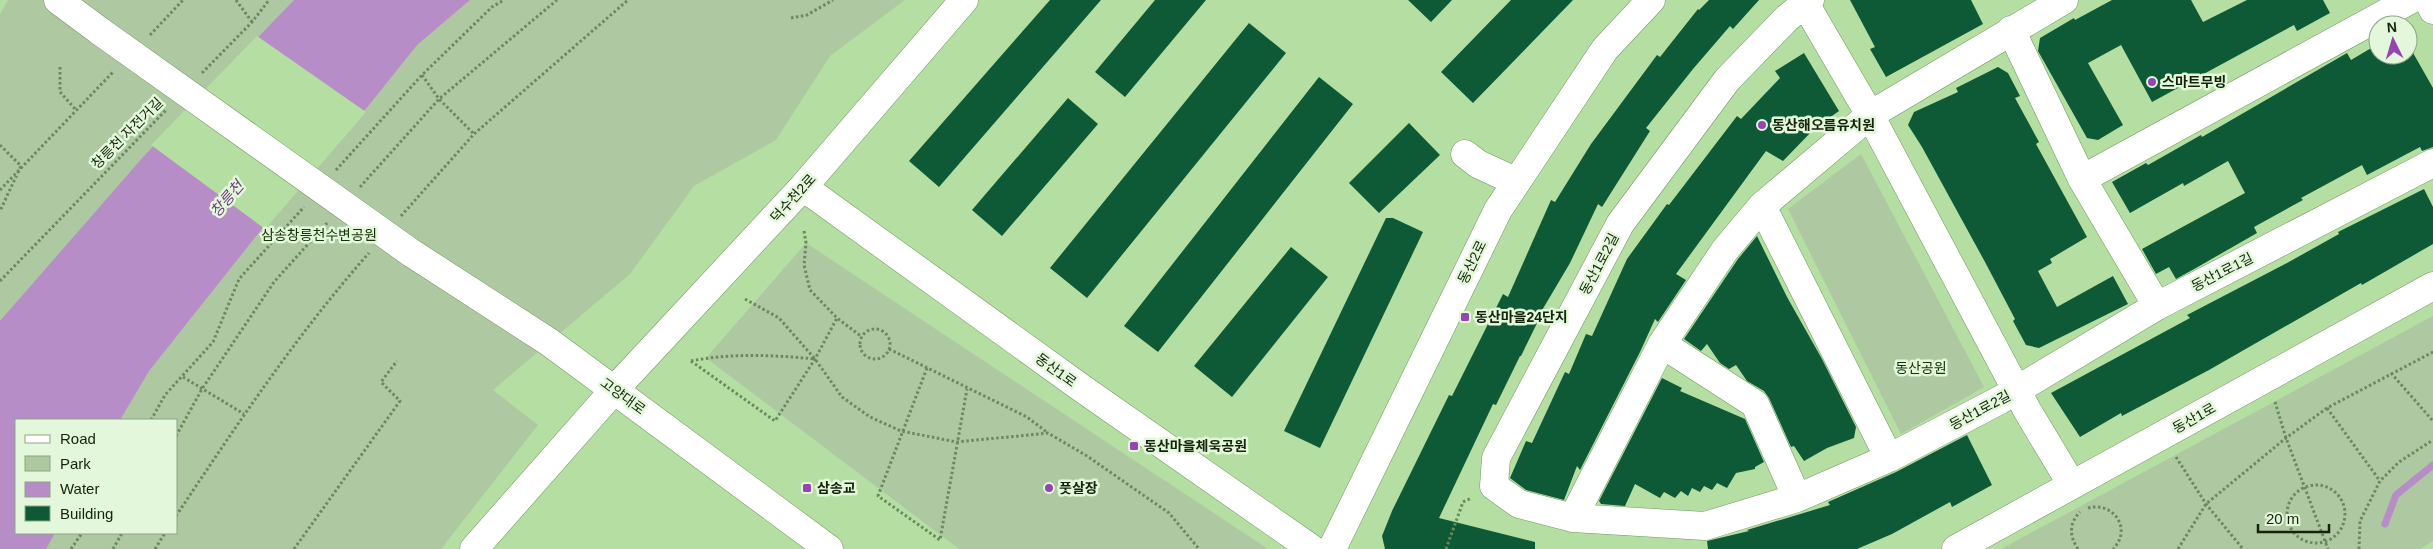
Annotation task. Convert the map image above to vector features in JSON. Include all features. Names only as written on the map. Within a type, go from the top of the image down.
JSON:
[{"type":"street","name":"고양대로","points":[[58,0],[410,252],[549,342],[615,389],[828,549]]},
{"type":"street","name":"덕수천2로","points":[[474,549],[615,389],[803,187],[964,0]]},
{"type":"street","name":"동산2로","points":[[1332,549],[1498,210],[1605,49],[1652,0]]},
{"type":"street","points":[[1573,518],[1662,344],[1725,250],[1762,206],[1870,115],[2064,0]]},
{"type":"street","points":[[2082,179],[2410,0]]},
{"type":"street","points":[[2428,0],[2433,10]]},
{"type":"street","name":"동산1로2길","points":[[2017,391],[1889,458],[1797,498],[1705,526],[1573,518],[1519,504],[1494,486],[1496,458],[1620,224],[1727,80],[1806,1],[1870,115],[2017,391],[2072,485]]},
{"type":"street","points":[[2011,30],[2082,179],[2157,306]]},
{"type":"street","points":[[1465,154],[1478,164],[1517,182]]},
{"type":"street","name":"동산1로1길","points":[[2017,391],[2157,306],[2433,163]]},
{"type":"street","name":"동산1로","points":[[803,187],[1088,393],[1312,549]]},
{"type":"street","points":[[1762,206],[1889,458]]},
{"type":"street","name":"동산1로","points":[[1956,549],[2433,286]]},
{"type":"street","points":[[1662,344],[1755,404],[1797,498]]},
{"type":"path","points":[[236,0],[252,22]]},
{"type":"path","points":[[197,78],[252,22],[268,0]]},
{"type":"path","points":[[791,18],[807,15],[833,0]]},
{"type":"path","points":[[0,190],[76,110],[60,92],[60,67]]},
{"type":"path","points":[[422,76],[439,99],[474,134]]},
{"type":"path","name":"창릉천 자전거길","points":[[0,281],[169,107]]},
{"type":"path","points":[[0,146],[21,166]]},
{"type":"path","points":[[0,210],[21,166]]},
{"type":"path","points":[[804,231],[806,243],[804,265],[810,290],[837,318],[862,337]]},
{"type":"path","points":[[745,299],[779,318],[815,359],[842,397],[870,417],[901,431],[957,442],[1048,433]]},
{"type":"path","points":[[815,359],[773,356],[706,358],[691,361],[775,421],[815,359],[837,318]]},
{"type":"path","points":[[879,329],[889,340],[889,349],[882,357],[868,357],[862,350],[862,337],[869,330],[879,329]]},
{"type":"path","points":[[889,349],[1027,417],[1169,513],[1199,549]]},
{"type":"path","points":[[2178,549],[2206,504],[2286,438],[2327,408],[2433,352]]},
{"type":"path","points":[[294,549],[400,401],[381,382],[397,361]]},
{"type":"path","points":[[926,368],[878,496],[940,540],[967,389]]},
{"type":"path","points":[[2391,373],[2432,419]]},
{"type":"path","points":[[183,377],[244,414]]},
{"type":"path","points":[[2272,395],[2286,438],[2328,549]]},
{"type":"path","points":[[2327,408],[2380,481]]},
{"type":"path","points":[[2358,549],[2360,521],[2380,481],[2400,462],[2433,440]]},
{"type":"path","points":[[2175,455],[2206,504],[2243,549]]},
{"type":"path","points":[[2314,485],[2332,490],[2343,504],[2343,522],[2339,530],[2325,541],[2305,541],[2290,528],[2287,519],[2290,499],[2305,487],[2314,485]]},
{"type":"path","points":[[1446,549],[1463,502],[1494,486]]},
{"type":"path","points":[[2078,549],[2074,542],[2071,527],[2079,512],[2094,506],[2110,510],[2120,523],[2120,540],[2113,549]]},
{"type":"path","points":[[71,549],[81,534]]},
{"type":"path","points":[[113,549],[121,534]]},
{"type":"path","points":[[155,549],[165,534]]},
{"type":"green space","name":"삼송창릉천수변공원","points":[[8,0],[905,0],[830,56],[776,140],[694,186],[630,274],[493,390],[538,425],[441,549],[0,549],[0,14]]},
{"type":"green space","name":"동산공원","points":[[1861,154],[1984,387],[1901,434],[1788,209]]},
{"type":"green space","points":[[806,243],[1268,549],[959,549],[706,358]]},
{"type":"green space","points":[[2433,316],[2433,541],[2420,549],[2001,549]]},
{"type":"water","name":"창릉천","points":[[294,0],[470,0],[417,45],[369,105],[261,230],[149,371],[121,419],[15,419],[15,534],[54,534],[46,549],[0,549],[0,321],[144,156]]},
{"type":"pier","points":[[257,36],[366,112],[265,229],[151,145]]},
{"type":"building","points":[[1050,0],[1101,0],[939,187],[909,161]]},
{"type":"building","points":[[1155,0],[1206,0],[1125,97],[1095,72]]},
{"type":"building","points":[[1408,0],[1452,0],[1431,22]]},
{"type":"building","points":[[1511,0],[1573,0],[1473,103],[1441,72]]},
{"type":"building","points":[[1709,0],[1759,0],[1733,29],[1730,26],[1646,128],[1650,131],[1602,207],[1598,204],[1570,263],[1541,312],[1496,405],[1493,404],[1439,518],[1535,542],[1535,549],[1385,549],[1382,536],[1392,511],[1449,395],[1452,396],[1503,294],[1508,297],[1551,200],[1555,202],[1591,144],[1657,55],[1660,57],[1698,9]]},
{"type":"building","points":[[1850,0],[1971,0],[1983,24],[1886,77],[1870,49],[1875,47]]},
{"type":"building","points":[[2112,0],[2191,0],[2203,22],[2247,0],[2323,0],[2330,13],[2297,31],[2294,25],[2152,102],[2121,45],[2088,63],[2123,125],[2098,140],[2087,138],[2038,51],[2040,38],[2074,18],[2075,20]]},
{"type":"building","points":[[1249,23],[1286,53],[1087,298],[1050,268]]},
{"type":"building","points":[[2368,50],[2368,65],[2418,65],[2418,62],[2433,88],[2433,147],[2422,151],[2420,147],[2367,175],[2362,165],[2301,198],[2303,200],[2254,227],[2257,233],[2176,279],[2169,267],[2156,274],[2142,249],[2245,193],[2228,161],[2184,186],[2183,183],[2130,213],[2112,182],[2146,163],[2148,165],[2201,135],[2202,137],[2347,53],[2351,60]]},
{"type":"building","points":[[1804,53],[1839,111],[1815,128],[1783,161],[1766,151],[1676,274],[1686,280],[1658,322],[1655,319],[1580,470],[1577,466],[1564,500],[1526,490],[1510,478],[1526,441],[1532,443],[1565,372],[1569,374],[1586,334],[1592,336],[1627,259],[1667,204],[1669,205],[1737,116],[1741,119],[1780,78],[1775,71]]},
{"type":"building","points":[[1998,67],[2008,73],[2020,96],[2015,98],[2039,142],[2036,144],[2087,237],[2050,259],[2052,263],[2038,271],[2057,307],[2113,276],[2128,304],[2039,348],[2026,345],[2013,321],[2015,319],[1985,262],[1908,125],[1914,112],[1958,92],[1956,88]]},
{"type":"building","points":[[1319,77],[1353,104],[1158,352],[1124,326]]},
{"type":"building","points":[[1068,98],[1098,124],[1002,236],[972,210]]},
{"type":"building","points":[[1409,123],[1440,155],[1379,213],[1349,183]]},
{"type":"building","points":[[2424,189],[2433,207],[2433,244],[2209,370],[2122,416],[2121,413],[2080,437],[2051,393],[2190,318],[2187,315],[2287,263],[2339,234],[2338,232]]},
{"type":"building","points":[[1386,218],[1393,218],[1423,232],[1320,448],[1284,431]]},
{"type":"building","points":[[1757,236],[1856,427],[1854,438],[1827,448],[1804,461],[1794,446],[1791,447],[1764,391],[1747,381],[1736,365],[1729,369],[1720,363],[1707,344],[1701,351],[1684,339],[1738,259]]},
{"type":"building","points":[[1291,247],[1328,277],[1232,397],[1194,366]]},
{"type":"building","points":[[1662,378],[1682,388],[1680,391],[1745,419],[1764,462],[1755,467],[1755,469],[1736,473],[1727,488],[1717,483],[1712,490],[1704,486],[1700,492],[1692,488],[1688,496],[1681,491],[1675,498],[1664,492],[1660,498],[1635,484],[1625,506],[1601,504],[1599,501]]},
{"type":"building","points":[[1967,435],[1992,485],[1952,507],[1950,502],[1892,534],[1857,549],[1708,549],[1707,541],[1749,531],[1747,530],[1830,505],[1828,502],[1896,472]]},
{"type":"waterway","points":[[2385,524],[2396,495],[2433,465]]},
{"type":"place","name":"스마트무빙","points":[[2152,82]]},
{"type":"place","name":"동산해오름유치원","points":[[1762,125]]},
{"type":"place","name":"동산마을24단지","points":[[1465,317]]},
{"type":"place","name":"동산마을체욱공원","points":[[1134,446]]},
{"type":"place","name":"삼송교","points":[[807,488]]},
{"type":"place","name":"풋살장","points":[[1049,488]]}]
